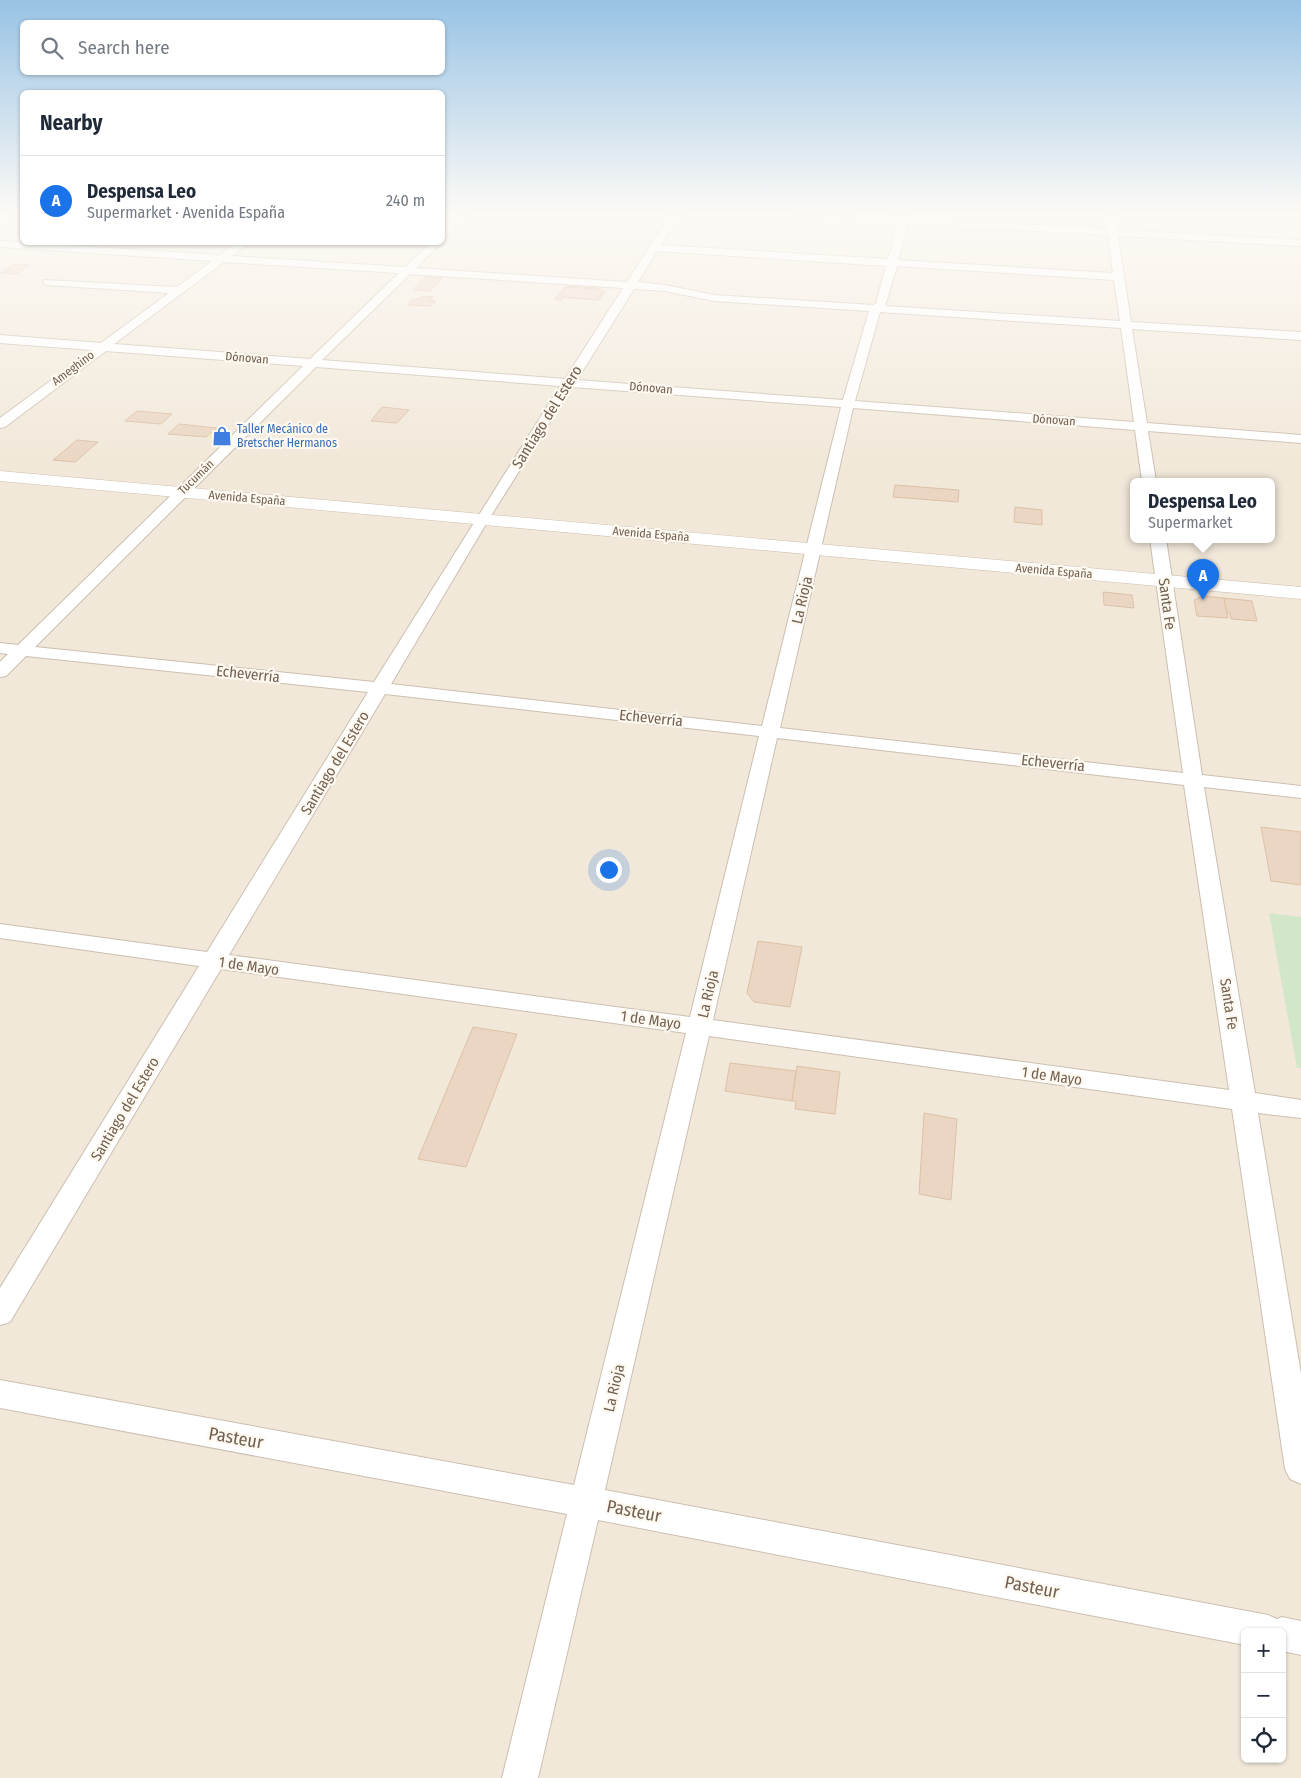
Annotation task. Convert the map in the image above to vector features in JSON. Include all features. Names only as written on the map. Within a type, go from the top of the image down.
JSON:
[{"type":"street","name":"Ameghino","points":[[0,424],[102,346],[170,298]]},
{"type":"street","name":"Tucumán","points":[[0,672],[180,492],[380,298]]},
{"type":"street","name":"Santiago del Estero","points":[[0,1312],[215,962],[482,519],[622,298]]},
{"type":"street","points":[[714,298],[1301,336]]},
{"type":"street","name":"La Rioja","points":[[520,1778],[848,404],[875,309],[880,304],[882,298]]},
{"type":"street","points":[[1122,298],[1149,478]]},
{"type":"street","name":"Dónovan","points":[[0,339],[1301,439]]},
{"type":"street","name":"Avenida España","points":[[0,476],[1301,594]]},
{"type":"street","name":"Santa Fe","points":[[1159,543],[1193,778],[1301,1469]]},
{"type":"street","name":"Echeverría","points":[[0,648],[380,688],[1193,778],[1301,792]]},
{"type":"street","name":"1 de Mayo","points":[[0,931],[1301,1110]]},
{"type":"street","name":"Pasteur","points":[[0,1394],[586,1502],[1247,1628]]},
{"type":"street","points":[[1286,1635],[1301,1638]]},
{"type":"shaded area","points":[[0,298],[1301,298],[1301,1778],[0,1778]]},
{"type":"green space","points":[[1269,913],[1301,917],[1301,1068],[1297,1068]]},
{"type":"building","points":[[432,298],[430,300],[436,301],[431,306],[408,305],[413,299]]},
{"type":"building","points":[[571,298],[601,298],[599,300]]},
{"type":"building","points":[[574,298],[598,298],[597,300]]},
{"type":"building","points":[[382,407],[409,410],[397,423],[371,421]]},
{"type":"building","points":[[137,411],[172,414],[161,424],[125,421]]},
{"type":"building","points":[[179,424],[217,428],[206,437],[168,434]]},
{"type":"building","points":[[77,440],[98,442],[75,462],[53,460]]},
{"type":"building","points":[[895,485],[959,490],[958,502],[893,497]]},
{"type":"building","points":[[1015,507],[1042,510],[1042,525],[1014,522]]},
{"type":"building","points":[[1103,592],[1132,595],[1134,608],[1104,605]]},
{"type":"building","points":[[1203,596],[1224,598],[1228,618],[1197,616],[1194,600]]},
{"type":"building","points":[[1224,598],[1252,601],[1257,621],[1231,619],[1230,613],[1227,613]]},
{"type":"building","points":[[1261,827],[1301,832],[1301,885],[1271,881]]},
{"type":"building","points":[[758,941],[802,947],[790,1007],[754,1002],[747,993]]},
{"type":"building","points":[[473,1027],[517,1034],[466,1167],[418,1159]]},
{"type":"building","points":[[730,1063],[796,1071],[792,1101],[725,1091]]},
{"type":"building","points":[[797,1066],[840,1072],[835,1114],[795,1109],[796,1101],[792,1101]]},
{"type":"building","points":[[924,1113],[957,1119],[951,1200],[919,1194]]},
{"type":"place","name":"Taller Mecánico de Bretscher Hermanos","points":[[222,436]]},
{"type":"place","name":"Despensa Leo","points":[[1203,600]]}]
